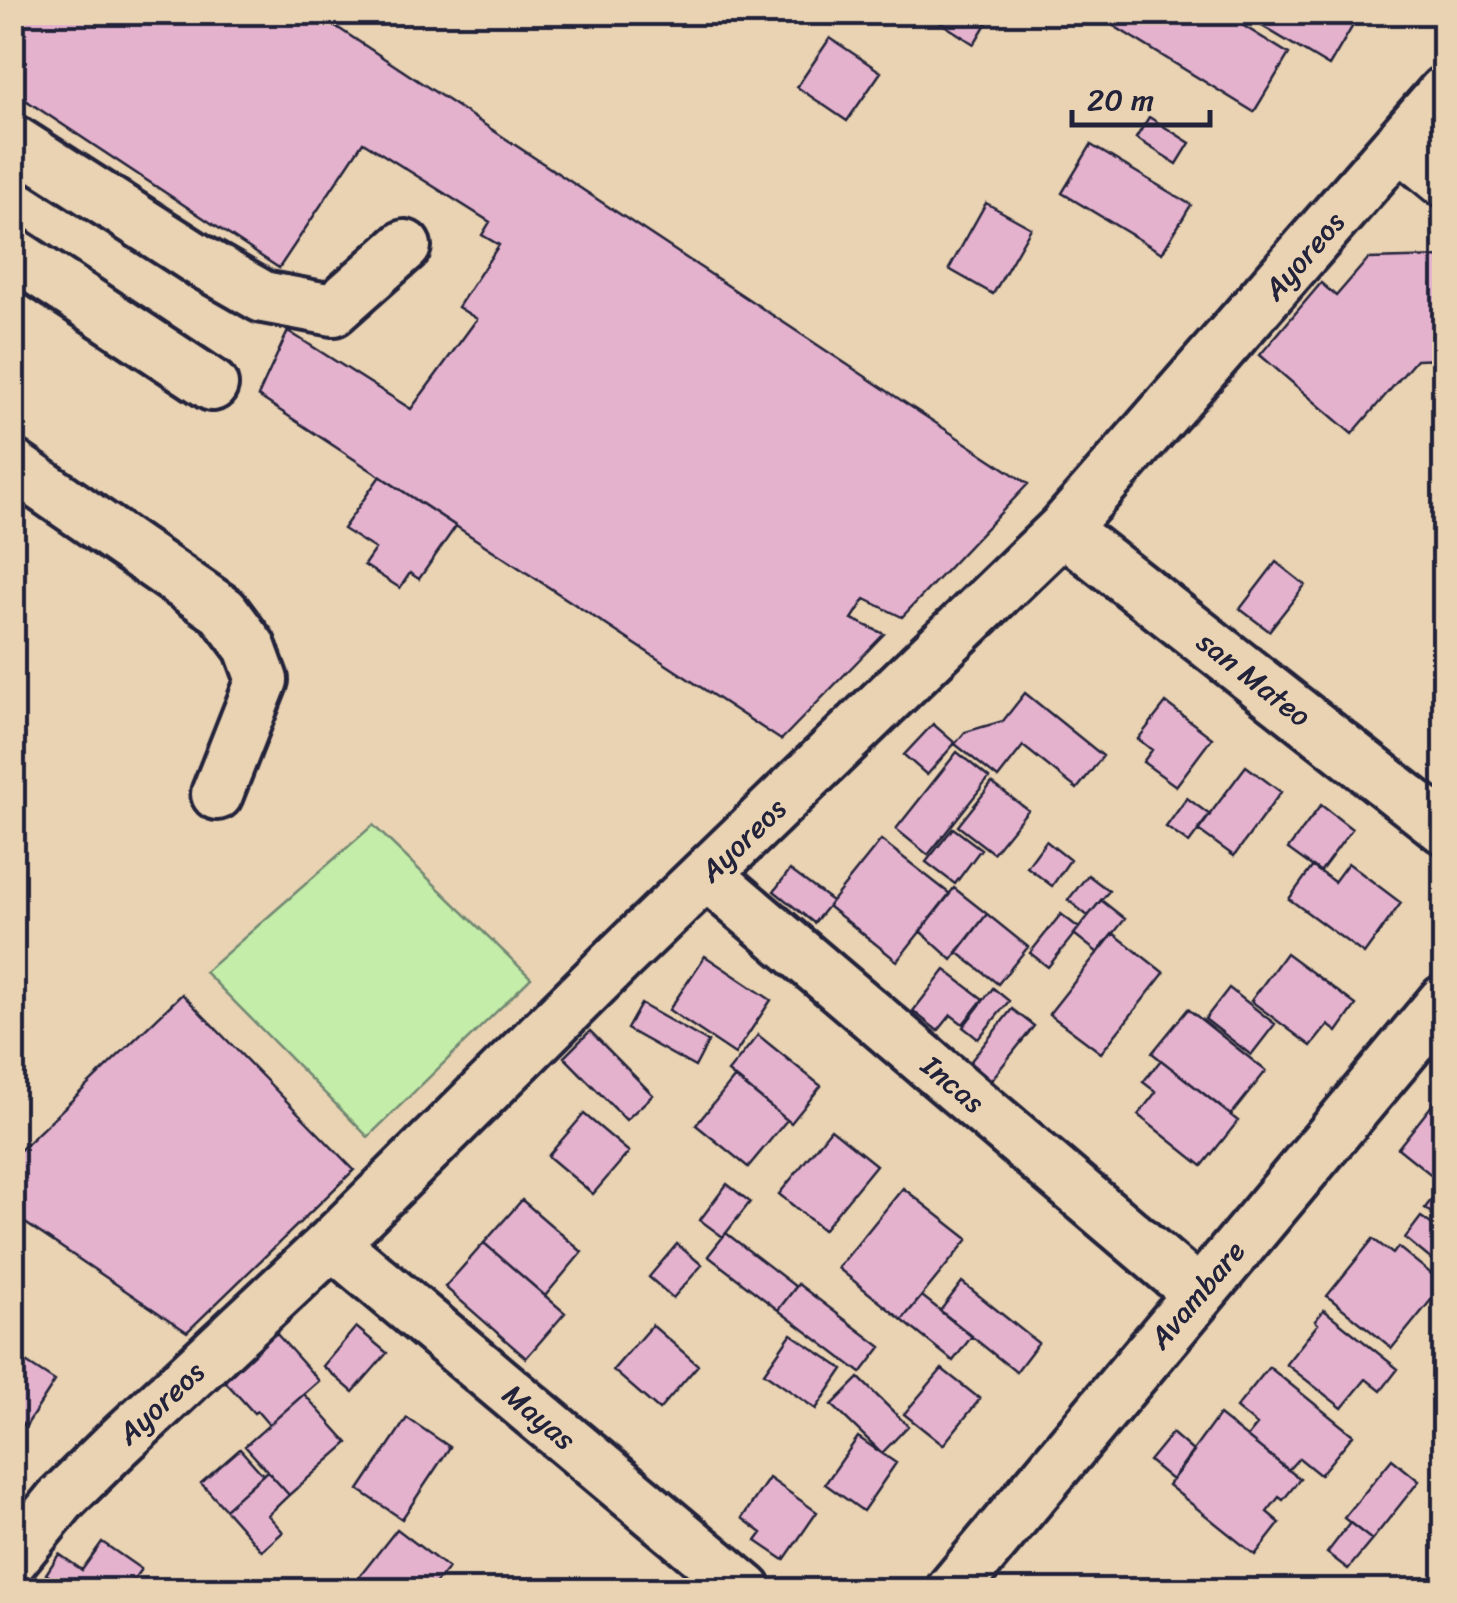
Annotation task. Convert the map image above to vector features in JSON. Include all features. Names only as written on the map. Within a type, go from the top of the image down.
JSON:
[{"type":"street","name":"Ayoreos","points":[[12,1559],[60,1500],[115,1446],[332,1243],[1063,529],[1401,146],[1444,92]]},
{"type":"street","points":[[12,140],[263,297],[333,310],[405,246]]},
{"type":"street","points":[[1401,146],[1444,180]]},
{"type":"street","points":[[12,253],[212,385]]},
{"type":"street","points":[[12,465],[223,611],[250,647],[262,680],[217,794]]},
{"type":"street","name":"san Mateo","points":[[1063,529],[1444,828]]},
{"type":"street","name":"Incas","points":[[707,875],[1198,1294]]},
{"type":"street","name":"Avambare","points":[[952,1590],[1444,1001]]},
{"type":"street","name":"Mayas","points":[[332,1243],[746,1590]]},
{"type":"green space","points":[[373,825],[531,978],[368,1137],[205,972]]},
{"type":"building","points":[[12,12],[314,12],[1028,484],[902,617],[865,599],[852,619],[884,634],[781,740],[258,396],[288,331],[411,409],[477,319],[458,307],[499,245],[482,235],[490,222],[363,142],[279,268],[12,91]]},
{"type":"building","points":[[924,12],[993,12],[974,44]]},
{"type":"building","points":[[1221,12],[1289,54],[1254,112],[1096,15]]},
{"type":"building","points":[[1350,12],[1358,17],[1329,66],[1240,13]]},
{"type":"building","points":[[830,38],[881,72],[847,121],[797,87]]},
{"type":"building","points":[[1149,117],[1190,143],[1177,164],[1136,138]]},
{"type":"building","points":[[1091,145],[1191,205],[1162,253],[1062,193]]},
{"type":"building","points":[[986,203],[1031,228],[993,294],[949,269]]},
{"type":"building","points":[[1444,257],[1444,359],[1416,360],[1352,434],[1260,355],[1321,283],[1336,296],[1368,259]]},
{"type":"building","points":[[380,476],[456,526],[419,579],[410,573],[400,588],[364,565],[375,549],[343,529]]},
{"type":"building","points":[[1276,562],[1305,585],[1269,631],[1240,609]]},
{"type":"building","points":[[1025,693],[1103,756],[1077,789],[1023,746],[998,778],[955,744],[965,732],[1003,721]]},
{"type":"building","points":[[1166,703],[1212,738],[1176,786],[1143,762],[1152,750],[1138,739]]},
{"type":"building","points":[[933,724],[955,743],[927,775],[904,755]]},
{"type":"building","points":[[957,752],[989,778],[928,855],[896,829]]},
{"type":"building","points":[[1246,766],[1281,792],[1234,856],[1198,830]]},
{"type":"building","points":[[992,783],[1028,810],[993,853],[958,826]]},
{"type":"building","points":[[1187,798],[1210,815],[1189,843],[1166,827]]},
{"type":"building","points":[[1321,805],[1352,829],[1320,872],[1288,849]]},
{"type":"building","points":[[953,828],[981,849],[955,884],[926,862]]},
{"type":"building","points":[[881,840],[950,894],[897,961],[828,906]]},
{"type":"building","points":[[1046,841],[1070,860],[1052,886],[1027,867]]},
{"type":"building","points":[[1348,863],[1401,903],[1364,954],[1289,899],[1313,866],[1334,882]]},
{"type":"building","points":[[790,870],[832,901],[814,923],[774,891]]},
{"type":"building","points":[[1088,875],[1109,891],[1088,916],[1068,900]]},
{"type":"building","points":[[954,888],[987,914],[952,960],[920,931]]},
{"type":"building","points":[[1101,900],[1125,919],[1098,953],[1074,934]]},
{"type":"building","points":[[987,914],[1028,947],[998,984],[957,952]]},
{"type":"building","points":[[1061,914],[1079,928],[1048,967],[1030,953]]},
{"type":"building","points":[[1113,933],[1164,973],[1101,1053],[1049,1014]]},
{"type":"building","points":[[1286,953],[1356,1005],[1337,1032],[1328,1025],[1311,1046],[1251,1001]]},
{"type":"building","points":[[705,956],[771,1000],[735,1054],[669,1010]]},
{"type":"building","points":[[945,970],[983,999],[963,1024],[951,1015],[938,1031],[913,1011]]},
{"type":"building","points":[[993,988],[1009,1001],[978,1039],[963,1027]]},
{"type":"building","points":[[1229,988],[1275,1024],[1251,1055],[1205,1019]]},
{"type":"building","points":[[182,994],[354,1170],[187,1332],[12,1214],[12,1158]]},
{"type":"building","points":[[641,1004],[708,1042],[695,1067],[627,1029]]},
{"type":"building","points":[[1012,1009],[1034,1026],[981,1093],[959,1076]]},
{"type":"building","points":[[1188,1009],[1266,1071],[1231,1115],[1152,1053]]},
{"type":"building","points":[[590,1031],[653,1095],[626,1120],[564,1057]]},
{"type":"building","points":[[758,1035],[821,1086],[791,1123],[728,1072]]},
{"type":"building","points":[[1161,1060],[1238,1121],[1202,1166],[1138,1115],[1156,1092],[1143,1082]]},
{"type":"building","points":[[735,1077],[787,1120],[748,1167],[696,1125]]},
{"type":"building","points":[[1444,1090],[1444,1185],[1398,1148]]},
{"type":"building","points":[[584,1114],[629,1152],[593,1194],[548,1156]]},
{"type":"building","points":[[831,1129],[876,1165],[823,1230],[779,1194]]},
{"type":"building","points":[[727,1184],[750,1202],[723,1237],[700,1220]]},
{"type":"building","points":[[1442,1186],[1444,1270],[1405,1238],[1421,1217],[1434,1226],[1439,1219],[1425,1208]]},
{"type":"building","points":[[903,1188],[968,1239],[902,1320],[838,1268]]},
{"type":"building","points":[[522,1200],[582,1252],[545,1296],[484,1243]]},
{"type":"building","points":[[726,1233],[796,1287],[778,1310],[708,1256]]},
{"type":"building","points":[[1373,1239],[1393,1254],[1398,1247],[1444,1284],[1392,1348],[1327,1296]]},
{"type":"building","points":[[484,1243],[565,1313],[526,1358],[445,1287]]},
{"type":"building","points":[[677,1244],[702,1265],[673,1298],[649,1277]]},
{"type":"building","points":[[962,1282],[1038,1343],[1016,1372],[940,1311]]},
{"type":"building","points":[[798,1284],[881,1347],[861,1373],[778,1310]]},
{"type":"building","points":[[922,1296],[972,1336],[953,1361],[902,1320]]},
{"type":"building","points":[[1324,1310],[1398,1369],[1381,1391],[1366,1379],[1342,1408],[1286,1364],[1318,1324],[1315,1321]]},
{"type":"building","points":[[652,1325],[698,1365],[659,1410],[613,1370]]},
{"type":"building","points":[[356,1327],[387,1353],[353,1392],[323,1366]]},
{"type":"building","points":[[275,1332],[319,1381],[269,1425],[223,1379]]},
{"type":"building","points":[[791,1334],[843,1369],[816,1409],[764,1373]]},
{"type":"building","points":[[12,1353],[55,1381],[26,1426],[12,1417]]},
{"type":"building","points":[[1269,1367],[1353,1435],[1320,1475],[1299,1458],[1288,1470],[1247,1437],[1257,1425],[1236,1408]]},
{"type":"building","points":[[942,1369],[980,1399],[943,1445],[904,1414]]},
{"type":"building","points":[[859,1378],[908,1426],[882,1453],[832,1405]]},
{"type":"building","points":[[304,1394],[348,1443],[289,1495],[245,1446]]},
{"type":"building","points":[[1219,1415],[1300,1479],[1267,1512],[1280,1523],[1255,1555],[1168,1485]]},
{"type":"building","points":[[407,1418],[450,1447],[402,1519],[359,1490]]},
{"type":"building","points":[[1172,1433],[1194,1452],[1172,1480],[1149,1461]]},
{"type":"building","points":[[858,1437],[896,1463],[863,1511],[825,1484]]},
{"type":"building","points":[[240,1449],[263,1475],[225,1509],[201,1483]]},
{"type":"building","points":[[1392,1459],[1419,1481],[1372,1540],[1344,1518]]},
{"type":"building","points":[[267,1471],[289,1495],[268,1515],[283,1532],[262,1551],[225,1509]]},
{"type":"building","points":[[769,1478],[817,1512],[784,1560],[756,1541],[762,1533],[742,1518]]},
{"type":"building","points":[[1350,1523],[1372,1540],[1348,1569],[1327,1553]]},
{"type":"building","points":[[397,1529],[448,1568],[430,1590],[349,1590]]},
{"type":"building","points":[[102,1542],[141,1569],[126,1590],[67,1590],[46,1574],[59,1554],[82,1570]]}]
